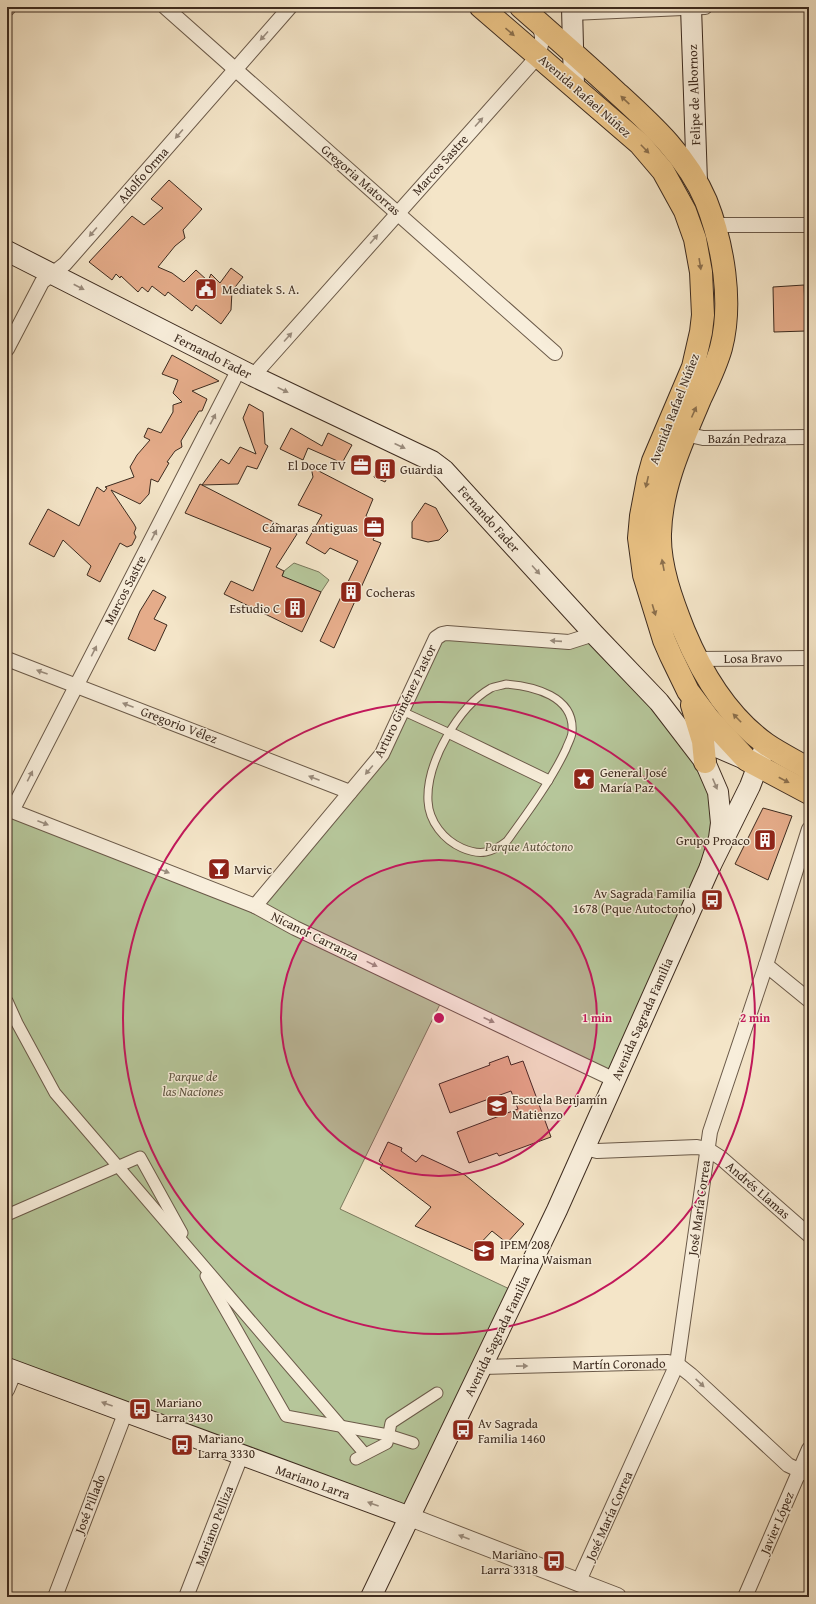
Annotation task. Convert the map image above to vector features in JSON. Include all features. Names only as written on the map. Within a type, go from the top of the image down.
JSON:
[{"type":"main road","name":"Avenida Rafael Núñez","points":[[482,7],[640,144],[663,171],[685,211],[698,255],[701,272],[703,315],[698,348],[693,367],[651,467],[641,516],[639,538],[644,575],[654,610],[664,640],[688,690],[709,719],[752,764]]},
{"type":"main road","name":"Felipe de Albornoz","points":[[691,7],[697,182]]},
{"type":"main road","points":[[572,10],[574,86]]},
{"type":"main road","name":"Avenida Rafael Núñez","points":[[528,13],[573,51],[664,138],[687,167],[697,182],[706,201],[714,225],[724,274],[726,321],[720,350],[714,368],[674,461],[667,488],[661,519],[660,536],[665,574],[678,616],[696,659],[725,705],[766,744],[809,769]]},
{"type":"main road","name":"Fernando Fader","points":[[7,251],[246,373],[432,461],[444,470],[704,752]]},
{"type":"main road","points":[[688,690],[704,752],[718,792],[721,823],[719,838],[710,867]]},
{"type":"main road","name":"Avenida Sagrada Familia","points":[[371,1597],[483,1367],[558,1208],[710,867],[750,786],[752,764],[766,744]]},
{"type":"main road","points":[[704,752],[752,764],[809,793]]},
{"type":"main road","name":"Mariano Larra","points":[[11,1369],[126,1411],[241,1456],[410,1517]]},
{"type":"street","name":"Gregoria Matorras","points":[[165,7],[398,212],[555,353]]},
{"type":"street","name":"Adolfo Orma","points":[[7,349],[42,282],[65,264],[290,7]]},
{"type":"street","points":[[572,10],[705,7]]},
{"type":"street","name":"Marcos Sastre","points":[[10,810],[246,373],[398,212],[538,56],[543,35],[528,13]]},
{"type":"street","points":[[714,225],[809,225]]},
{"type":"street","name":"Bazán Pedraza","points":[[685,434],[703,438],[809,437]]},
{"type":"street","name":"Arturo Giménez Pastor","points":[[255,906],[382,754],[436,638],[447,633],[569,642],[594,634]]},
{"type":"street","name":"Losa Bravo","points":[[696,659],[809,658]]},
{"type":"street","name":"Gregorio Vélez","points":[[7,659],[350,792]]},
{"type":"street","points":[[450,732],[547,780]]},
{"type":"street","name":"Nicanor Carranza","points":[[10,810],[255,906],[302,931],[615,1080]]},
{"type":"street","name":"José María Correa","points":[[579,1581],[677,1364],[707,1149],[713,1119],[766,965],[809,829]]},
{"type":"street","points":[[766,965],[809,1000]]},
{"type":"street","points":[[7,1001],[17,1023],[55,1093],[342,1426],[361,1456],[387,1443],[391,1423],[437,1393]]},
{"type":"street","name":"Andrés Llamas","points":[[585,1148],[597,1151],[697,1146],[707,1149],[721,1158],[809,1235]]},
{"type":"street","points":[[7,1215],[140,1157],[286,1416],[388,1435],[413,1443]]},
{"type":"street","name":"Martín Coronado","points":[[483,1367],[668,1362],[677,1364],[691,1374],[788,1465],[804,1473]]},
{"type":"street","points":[[7,1390],[11,1369]]},
{"type":"street","name":"José Pillado","points":[[55,1597],[126,1411]]},
{"type":"street","name":"Javier López","points":[[745,1597],[804,1473],[809,1449]]},
{"type":"street","name":"Mariano Pelliza","points":[[186,1597],[241,1456]]},
{"type":"street","name":"Mariano Larra","points":[[410,1517],[618,1597]]},
{"type":"lane","points":[[506,684],[544,691],[563,705],[569,715],[572,733],[560,760],[547,780],[507,841],[497,849],[483,852],[471,852],[454,845],[435,825],[428,802],[431,776],[450,732],[468,706],[492,688],[506,684]]},
{"type":"lane","points":[[402,711],[450,732]]},
{"type":"green space","points":[[294,563],[319,572],[329,580],[321,592],[290,580],[275,596],[284,571]]},
{"type":"green space","name":"Parque de las Naciones","points":[[447,633],[569,642],[594,634],[688,739],[721,823],[615,1080],[443,998],[340,1209],[518,1293],[410,1517],[7,1368],[7,809],[255,906],[382,754]]},
{"type":"building","points":[[169,180],[202,209],[183,230],[185,238],[175,246],[158,267],[172,273],[184,282],[196,270],[208,281],[211,274],[220,283],[231,268],[243,277],[232,291],[231,310],[221,324],[196,305],[192,311],[168,292],[165,296],[152,286],[148,292],[142,287],[138,292],[121,276],[120,278],[116,274],[112,280],[89,262],[132,216],[144,225],[163,208],[151,199]]},
{"type":"building","points":[[804,285],[806,331],[774,332],[773,287]]},
{"type":"building","points":[[172,355],[219,381],[192,391],[207,399],[202,411],[199,411],[181,441],[182,447],[175,451],[167,462],[169,463],[158,482],[151,479],[149,494],[140,504],[111,490],[134,524],[136,528],[134,533],[136,537],[132,545],[127,547],[120,543],[100,582],[87,575],[91,566],[63,540],[54,557],[29,544],[48,509],[79,526],[97,487],[104,492],[107,488],[105,487],[134,477],[130,467],[137,455],[150,440],[144,437],[148,428],[161,433],[173,412],[173,405],[182,402],[173,393],[178,380],[162,374]]},
{"type":"building","points":[[249,404],[263,412],[265,444],[268,446],[257,469],[247,466],[238,484],[202,485],[221,459],[229,464],[240,447],[256,454],[243,418]]},
{"type":"building","points":[[291,428],[322,446],[328,433],[352,445],[342,463],[308,448],[303,460],[280,449]]},
{"type":"building","name":"Guardia","points":[[380,459],[394,465],[385,482],[374,477]]},
{"type":"building","points":[[311,467],[373,499],[366,516],[381,524],[373,540],[381,543],[334,648],[320,641],[358,561],[330,548],[325,554],[306,543],[322,515],[298,505],[313,477]]},
{"type":"building","points":[[200,484],[297,534],[276,567],[284,571],[282,576],[321,592],[302,632],[224,594],[231,581],[253,591],[271,548],[185,513]]},
{"type":"building","points":[[425,503],[436,508],[448,531],[439,540],[428,542],[412,538],[412,522]]},
{"type":"building","points":[[153,590],[166,597],[154,619],[167,625],[155,651],[128,639],[140,611]]},
{"type":"building","name":"Grupo Proaco","points":[[763,808],[792,816],[768,880],[735,864]]},
{"type":"building","points":[[508,1056],[511,1065],[523,1061],[551,1137],[499,1156],[497,1153],[469,1163],[457,1132],[518,1109],[511,1091],[450,1113],[439,1084],[490,1065],[489,1063]]},
{"type":"building","points":[[388,1142],[402,1148],[401,1151],[416,1162],[422,1155],[465,1175],[524,1224],[507,1243],[492,1231],[473,1251],[415,1226],[431,1207],[380,1168],[383,1164],[379,1161]]},
{"type":"place","name":"Mediatek S. A.","points":[[206,289]]},
{"type":"place","name":"El Doce TV","points":[[361,465]]},
{"type":"place","name":"Guardia","points":[[385,469]]},
{"type":"place","name":"Cámaras antiguas","points":[[374,527]]},
{"type":"place","name":"Cocheras","points":[[351,592]]},
{"type":"place","name":"Estudio C","points":[[295,608]]},
{"type":"place","name":"General José María Paz","points":[[584,779]]},
{"type":"place","name":"Grupo Proaco","points":[[765,840]]},
{"type":"place","name":"Marvic","points":[[219,869]]},
{"type":"place","name":"Av Sagrada Familia 1678 (Pque Autoctono)","points":[[712,900]]},
{"type":"place","name":"Escuela Benjamín Matienzo","points":[[497,1106]]},
{"type":"place","name":"IPEM 208 Marina Waisman","points":[[484,1251]]},
{"type":"place","name":"Mariano Larra 3430","points":[[140,1409]]},
{"type":"place","name":"Av Sagrada Familia 1460","points":[[463,1430]]},
{"type":"place","name":"Mariano Larra 3330","points":[[182,1445]]},
{"type":"place","name":"Mariano Larra 3318","points":[[554,1561]]},
{"type":"park label","name":"Parque Autóctono","points":[[529,846]]}]
